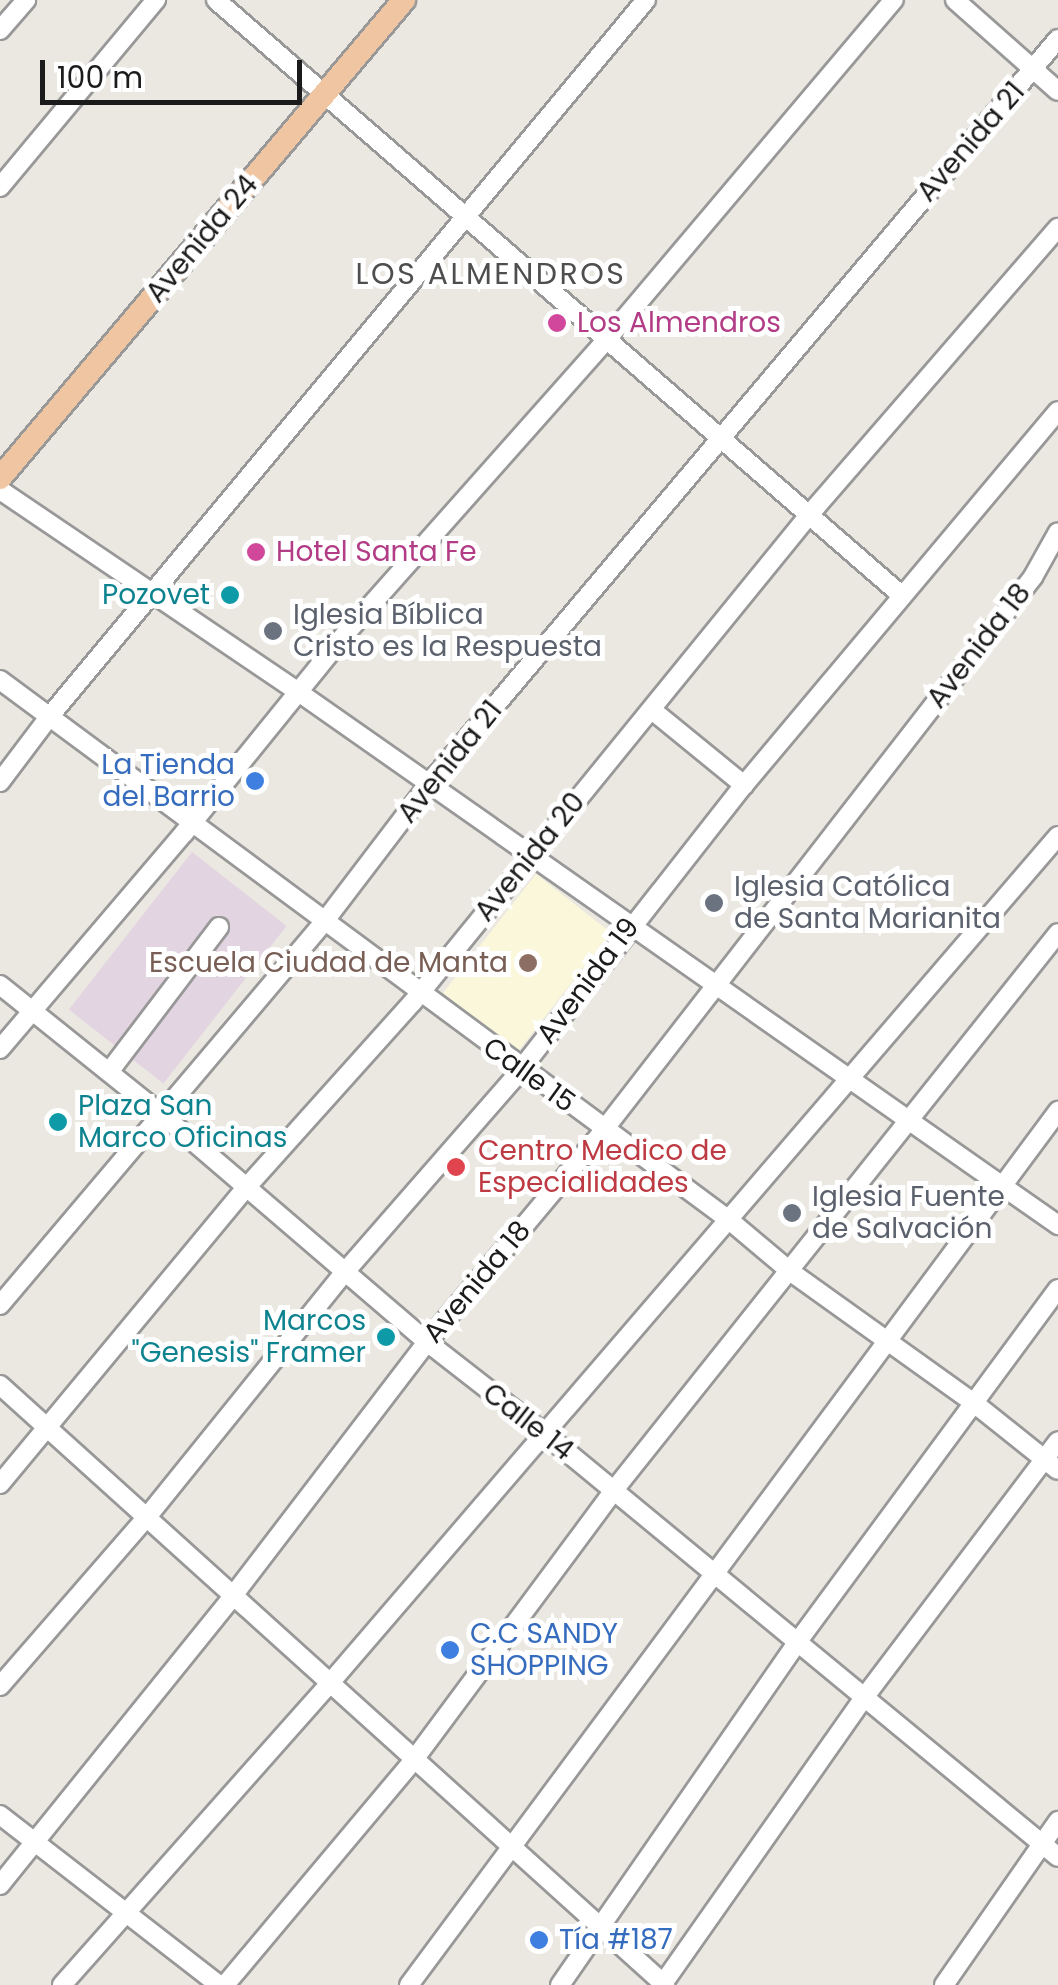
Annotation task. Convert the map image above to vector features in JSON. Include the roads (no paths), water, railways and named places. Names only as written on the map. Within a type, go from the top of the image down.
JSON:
[{"type":"main road","name":"Avenida 24","points":[[0,478],[404,0]]},
{"type":"street","points":[[0,30],[26,0]]},
{"type":"street","points":[[0,187],[156,0]]},
{"type":"street","points":[[216,0],[900,594]]},
{"type":"street","points":[[0,782],[49,717],[464,214],[646,0]]},
{"type":"street","points":[[0,1050],[297,691],[608,338],[894,0]]},
{"type":"street","points":[[955,0],[1058,91]]},
{"type":"street","name":"Avenida 21","points":[[0,1305],[324,922],[429,784],[1058,39]]},
{"type":"street","name":"Avenida 20","points":[[0,1484],[244,1190],[418,994],[809,515],[1058,228]]},
{"type":"street","name":"Avenida 19","points":[[0,1686],[147,1517],[344,1273],[520,1070],[629,926],[744,785],[900,594],[1058,411]]},
{"type":"street","points":[[0,490],[532,854],[712,986],[912,1120],[1058,1225]]},
{"type":"street","name":"Avenida 18","points":[[0,1885],[232,1597],[426,1342],[604,1130],[1033,577],[1058,532]]},
{"type":"street","name":"Calle 15","points":[[0,680],[520,1070],[729,1220],[791,1272],[974,1403],[1051,1465]]},
{"type":"street","points":[[652,710],[744,785]]},
{"type":"street","points":[[62,1985],[330,1683],[1058,836]]},
{"type":"street","points":[[109,1072],[219,927]]},
{"type":"street","points":[[0,1814],[124,1914],[222,1985],[416,1757],[614,1490],[1058,933]]},
{"type":"street","name":"Calle 14","points":[[0,985],[160,1113],[244,1190],[426,1342],[614,1490],[710,1574],[1058,1857]]},
{"type":"street","points":[[409,1985],[710,1574],[1058,1111]]},
{"type":"street","points":[[560,1985],[602,1932],[796,1644],[1058,1289]]},
{"type":"street","points":[[0,1385],[664,1984],[863,1699],[1051,1465],[1058,1441]]},
{"type":"street","points":[[944,1985],[1058,1821]]},
{"type":"place","name":"Los Almendros","points":[[557,323]]},
{"type":"place","name":"Hotel Santa Fe","points":[[256,552]]},
{"type":"place","name":"Pozovet","points":[[230,595]]},
{"type":"place","name":"Iglesia Bíblica Cristo es la Respuesta","points":[[273,631]]},
{"type":"place","name":"La Tienda del Barrio","points":[[255,781]]},
{"type":"place","name":"Iglesia Católica de Santa Marianita","points":[[714,903]]},
{"type":"place","name":"Escuela Ciudad de Manta","points":[[528,963]]},
{"type":"place","name":"Plaza San Marco Oficinas","points":[[58,1122]]},
{"type":"place","name":"Centro Medico de Especialidades","points":[[456,1167]]},
{"type":"place","name":"Iglesia Fuente de Salvación","points":[[792,1213]]},
{"type":"place","name":"Marcos \"Genesis\" Framer","points":[[386,1337]]},
{"type":"place","name":"C.C SANDY SHOPPING","points":[[450,1650]]},
{"type":"place","name":"Tía #187","points":[[539,1940]]},
{"type":"district","name":"LOS ALMENDROS","points":[[491,274]]}]
